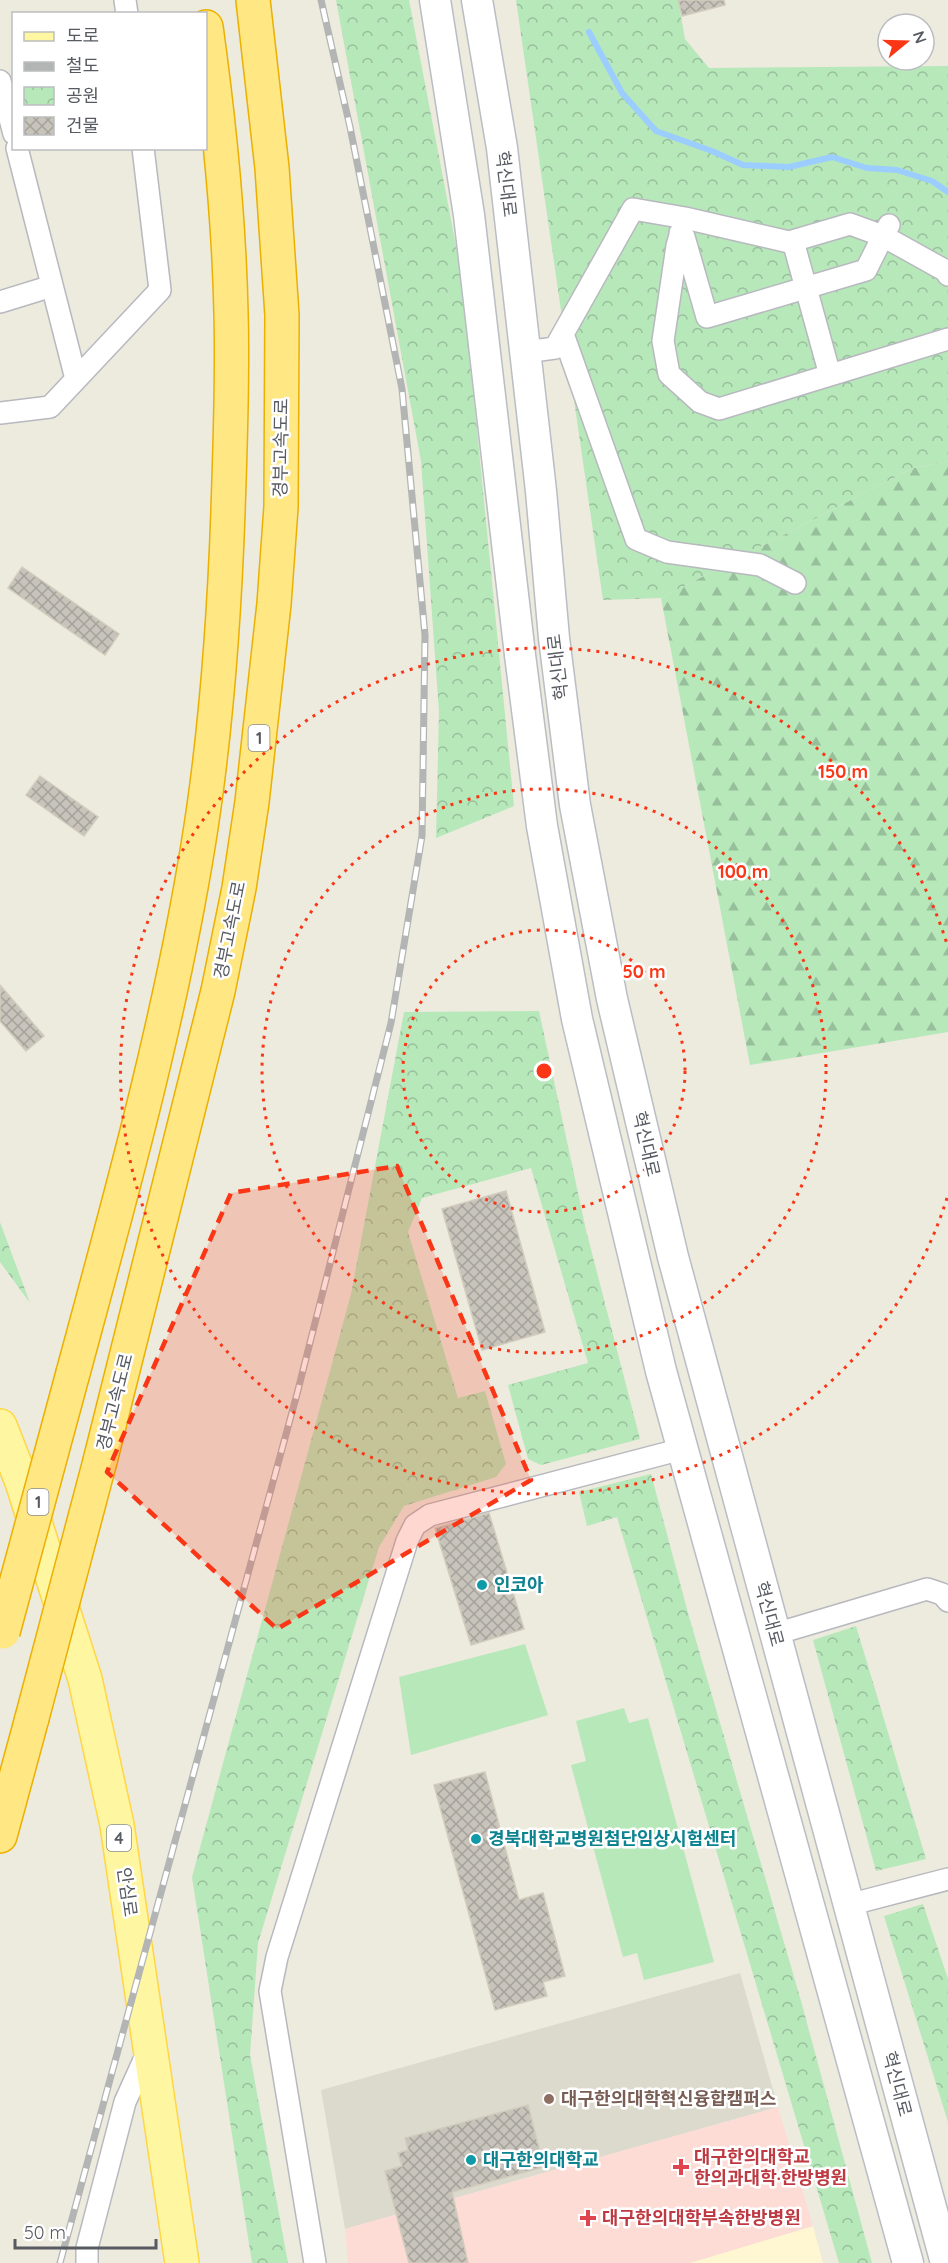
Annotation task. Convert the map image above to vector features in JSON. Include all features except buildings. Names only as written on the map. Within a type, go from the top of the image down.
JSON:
[{"type":"highway","name":"경부고속도로","points":[[0,1836],[100,1461],[218,991],[237,900],[252,802],[274,604],[281,507],[282,315],[273,179],[253,0]]},
{"type":"highway","name":"1","points":[[2,1638],[153,1066],[198,846],[220,661],[229,481],[231,312],[223,181],[207,36]]},
{"type":"main road","points":[[435,0],[469,215],[542,826],[577,1019],[661,1371],[908,2263]]},
{"type":"main road","name":"혁신대로","points":[[477,0],[502,148],[554,638],[575,805],[609,987],[673,1257],[946,2263]]},
{"type":"main road","name":"안심로","points":[[0,1426],[22,1482],[85,1679],[117,1825],[182,2263]]},
{"type":"street","points":[[0,81],[12,126]]},
{"type":"street","points":[[18,150],[76,379]]},
{"type":"street","points":[[0,413],[50,407],[160,290],[143,150]]},
{"type":"street","points":[[525,352],[555,348],[633,209],[683,225],[789,242],[850,224],[886,230],[948,274]]},
{"type":"street","points":[[683,225],[707,317],[866,270],[886,230]]},
{"type":"street","points":[[683,225],[663,341],[669,374],[700,402],[719,409],[948,339]]},
{"type":"street","points":[[793,241],[830,375]]},
{"type":"street","points":[[0,302],[52,286]]},
{"type":"street","points":[[562,334],[636,539],[667,552],[760,565],[795,584]]},
{"type":"street","points":[[315,2263],[270,1991],[277,1957],[407,1541],[415,1524],[430,1515],[682,1449]]},
{"type":"street","points":[[775,1634],[927,1589],[942,1594],[948,1601]]},
{"type":"street","points":[[848,1905],[948,1879]]},
{"type":"street","points":[[87,2263],[87,2248],[125,2102],[150,2049]]},
{"type":"highlighted area","points":[[397,1166],[531,1480],[277,1629],[107,1472],[231,1193]]},
{"type":"shaded area","name":"대구한의대학혁신융합캠퍼스","points":[[740,1973],[778,2107],[345,2229],[321,2090]]},
{"type":"shaded area","name":"대구한의대학교 한의과대학·한방병원","points":[[778,2107],[813,2226],[690,2263],[348,2263],[345,2229]]},
{"type":"shaded area","points":[[813,2226],[823,2263],[690,2263],[690,2262]]},
{"type":"green space","points":[[336,0],[409,0],[462,277],[514,806],[436,838],[439,712],[421,461]]},
{"type":"green space","points":[[516,0],[678,0],[685,39],[709,68],[876,67],[876,72],[936,72],[936,66],[948,66],[948,461],[913,468],[661,598],[603,600]]},
{"type":"green space","points":[[948,461],[948,1032],[750,1065],[661,598],[913,468]]},
{"type":"green space","points":[[539,1011],[586,1230],[640,1439],[541,1465],[528,1459],[508,1385],[588,1363],[531,1168],[422,1198],[408,1232],[458,1398],[485,1391],[506,1464],[496,1477],[404,1506],[379,1547],[258,1943],[250,2055],[288,2263],[252,2263],[192,1877],[351,1294],[404,1012]]},
{"type":"green space","points":[[0,1222],[30,1303],[0,1262]]},
{"type":"green space","points":[[651,1474],[688,1613],[801,2001],[872,2263],[839,2263],[617,1517],[587,1526],[579,1492]]},
{"type":"green space","points":[[856,1626],[926,1859],[876,1871],[813,1640]]},
{"type":"green space","points":[[525,1644],[548,1715],[411,1755],[399,1677]]},
{"type":"green space","points":[[624,1708],[629,1723],[648,1718],[714,1962],[644,1980],[637,1953],[623,1957],[571,1765],[586,1761],[576,1721]]},
{"type":"green space","points":[[923,1904],[948,1979],[948,2122],[884,1916]]},
{"type":"waterway","points":[[589,32],[622,93],[656,131],[743,165],[789,167],[832,157],[867,168],[897,170],[932,181],[948,192]]},
{"type":"railway","points":[[60,2263],[297,1394],[391,1023],[422,836],[425,635],[402,389],[350,127],[321,0]]},
{"type":"place","name":"인코아","points":[[482,1585]]},
{"type":"place","name":"경북대학교병원첨단임상시험센터","points":[[476,1839]]},
{"type":"place","name":"대구한의대학혁신융합캠퍼스","points":[[549,2099]]},
{"type":"place","name":"대구한의대학교","points":[[471,2160]]},
{"type":"place","name":"대구한의대학교 한의과대학·한방병원","points":[[681,2167]]},
{"type":"place","name":"대구한의대학부속한방병원","points":[[588,2218]]}]
